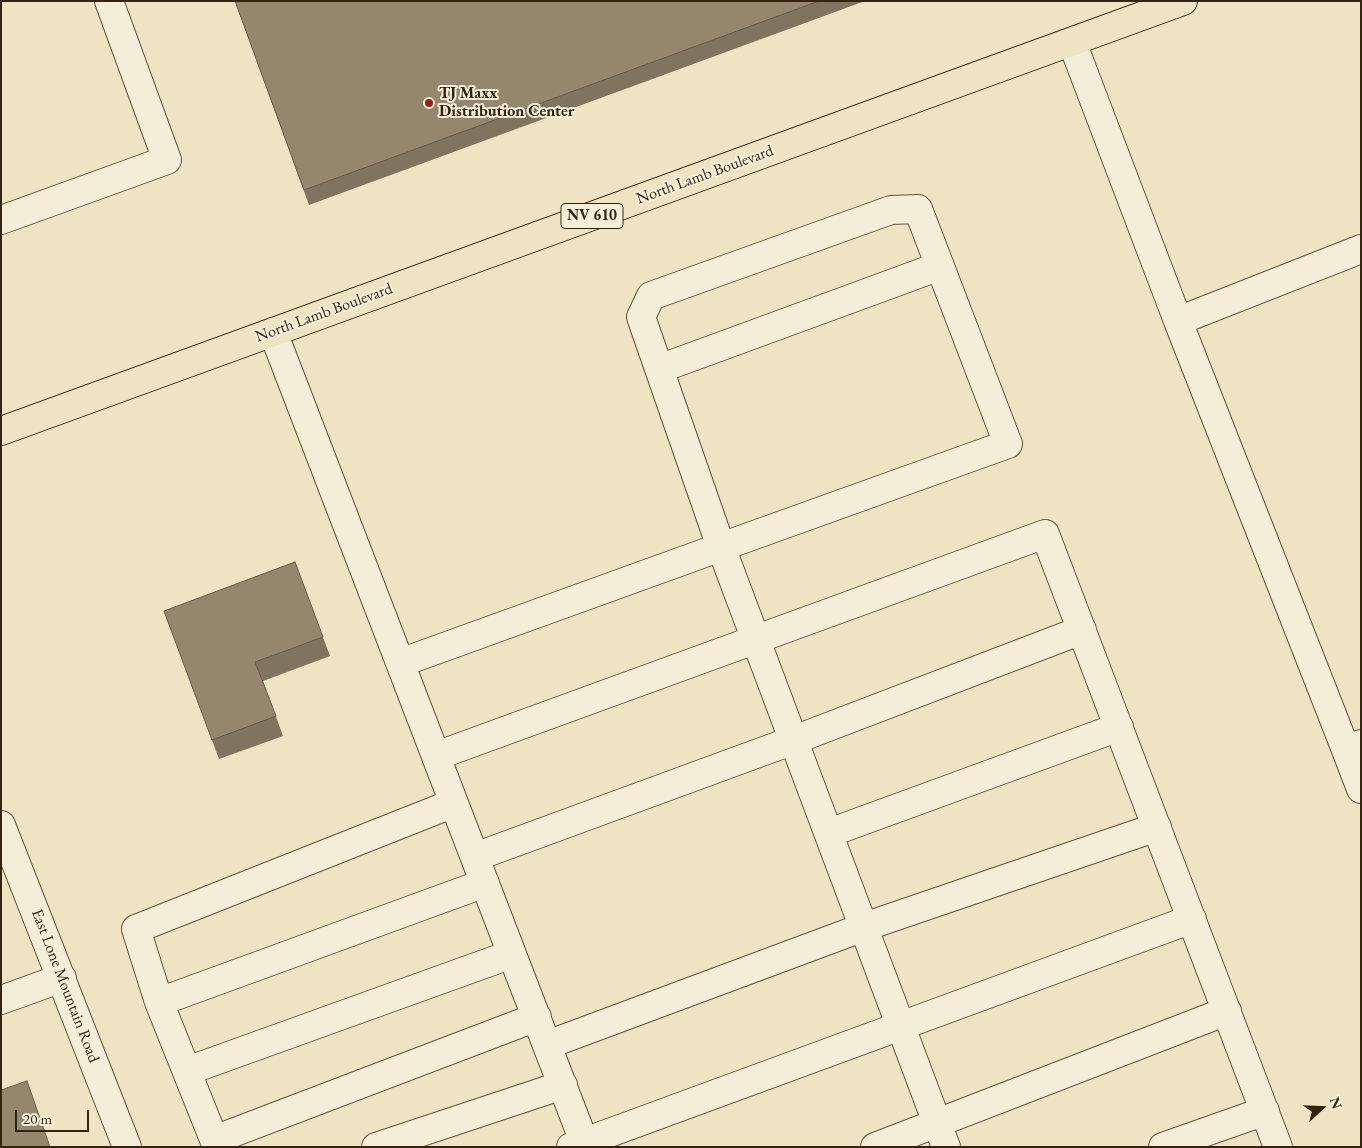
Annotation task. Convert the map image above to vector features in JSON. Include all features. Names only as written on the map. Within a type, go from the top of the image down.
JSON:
[{"type":"main road","name":"North Lamb Boulevard","points":[[1,431],[1183,1]]},
{"type":"street","points":[[1,220],[167,160],[110,1]]},
{"type":"street","points":[[1072,42],[1178,321],[1353,747],[1361,789]]},
{"type":"street","points":[[400,663],[721,547],[1008,444],[918,209],[890,210],[650,296],[641,317],[721,547],[942,1135]]},
{"type":"street","points":[[1178,321],[1359,255]]},
{"type":"street","points":[[659,368],[940,266]]},
{"type":"street","points":[[273,332],[547,1045],[562,1085],[580,1145],[900,1025],[1192,919]]},
{"type":"street","points":[[436,756],[1046,534],[1278,1147]]},
{"type":"street","points":[[475,857],[794,740],[1082,630]]},
{"type":"street","points":[[829,833],[1119,727]]},
{"type":"street","points":[[454,803],[136,929],[159,1002],[216,1143],[536,1017]]},
{"type":"street","name":"East Lone Mountain Road","points":[[1,825],[127,1147]]},
{"type":"street","points":[[547,1045],[864,927],[1157,827]]},
{"type":"street","points":[[159,1002],[485,883]]},
{"type":"street","points":[[187,1071],[512,954]]},
{"type":"street","points":[[1,999],[62,978]]},
{"type":"street","points":[[875,1147],[942,1135],[1227,1012]]},
{"type":"street","points":[[376,1147],[562,1085]]},
{"type":"street","points":[[1163,1147],[1264,1111]]},
{"type":"building","name":"TJ Maxx Distribution Center","points":[[235,1],[819,1],[304,190]]},
{"type":"building","points":[[295,562],[323,637],[255,662],[276,716],[212,740],[164,611]]},
{"type":"building","points":[[27,1081],[50,1147],[1,1147],[1,1090]]},
{"type":"place","name":"TJ Maxx Distribution Center","points":[[429,103]]}]
